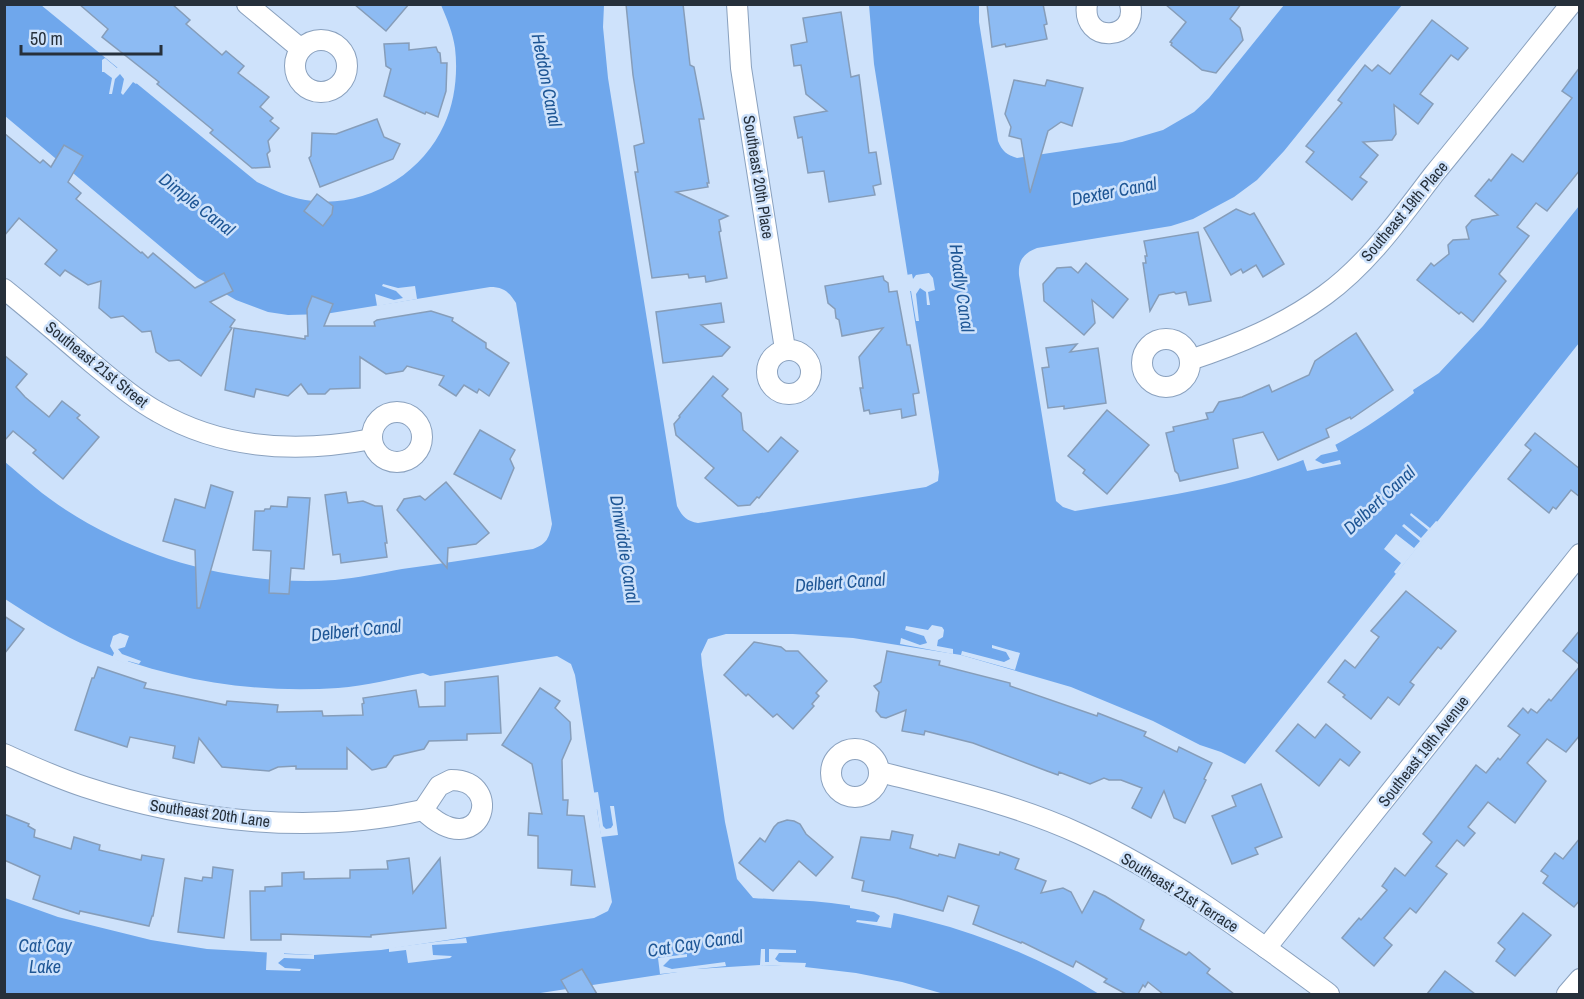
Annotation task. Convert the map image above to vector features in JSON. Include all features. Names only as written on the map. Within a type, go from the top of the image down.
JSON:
[{"type":"street","points":[[247,4],[301,49]]},
{"type":"street","name":"Southeast 20th Place","points":[[737,4],[741,68],[785,349]]},
{"type":"street","points":[[1087,4],[1088,19],[1092,26],[1107,34],[1122,30],[1127,25],[1131,18],[1130,4]]},
{"type":"street","name":"Southeast 19th Place","points":[[1190,360],[1245,341],[1288,320],[1326,294],[1356,268],[1397,222],[1571,4]]},
{"type":"street","name":"Southeast 21st Street","points":[[4,289],[125,390],[173,420],[232,441],[256,445],[308,448],[372,439]]},
{"type":"street","name":"Southeast 19th Avenue","points":[[1266,948],[1580,554]]},
{"type":"street","name":"Southeast 20th Lane","points":[[4,754],[86,787],[137,802],[196,814],[251,820],[309,822],[370,819],[423,810]]},
{"type":"street","name":"Southeast 21st Terrace","points":[[880,772],[1009,807],[1080,834],[1158,875],[1329,994]]},
{"type":"street","points":[[1567,994],[1580,979]]},
{"type":"water","points":[[5,5],[41,5],[257,182],[298,198],[333,201],[353,199],[390,184],[422,158],[444,125],[453,97],[456,67],[453,37],[441,5],[604,5],[603,27],[608,78],[677,506],[685,517],[698,523],[926,487],[938,481],[939,472],[874,64],[869,5],[979,5],[979,22],[998,141],[1005,152],[1017,158],[1122,142],[1163,130],[1194,112],[1209,98],[1284,5],[1402,5],[1284,151],[1257,180],[1234,197],[1193,219],[1171,226],[1037,248],[1023,258],[1019,275],[1056,501],[1063,507],[1075,511],[1182,493],[1235,481],[1304,460],[1353,435],[1439,373],[1483,326],[1579,206],[1579,343],[1245,764],[1200,745],[1153,721],[1071,687],[961,655],[853,638],[793,634],[726,634],[708,639],[701,654],[702,665],[725,822],[737,879],[753,898],[831,903],[867,908],[936,923],[1036,960],[1099,994],[944,994],[902,982],[856,973],[760,965],[697,969],[534,994],[4,994],[5,898],[58,917],[151,940],[207,949],[314,955],[381,950],[594,918],[608,911],[612,902],[575,675],[571,664],[557,656],[430,676],[423,673],[349,687],[275,689],[244,686],[182,676],[121,659],[69,637],[5,599],[5,462],[66,510],[128,543],[194,566],[264,579],[335,580],[533,549],[547,540],[552,524],[516,303],[508,293],[503,289],[490,287],[325,314],[288,315],[268,312],[236,300],[198,278],[5,116]]},
{"type":"pier","points":[[105,58],[138,82],[136,84],[133,82],[123,95],[121,93],[124,79],[120,74],[115,79],[112,94],[109,94],[112,78],[102,72],[102,60]]},
{"type":"pier","points":[[929,273],[933,278],[935,290],[928,292],[930,305],[927,305],[926,292],[920,288],[916,294],[919,321],[916,321],[906,275],[912,274],[913,279],[916,275]]},
{"type":"pier","points":[[383,284],[398,288],[415,286],[417,299],[377,306],[375,294],[394,300],[403,298],[396,291],[382,286]]},
{"type":"pier","points":[[1335,444],[1338,451],[1321,455],[1315,460],[1323,464],[1340,460],[1341,464],[1307,471],[1303,459]]},
{"type":"pier","points":[[1411,513],[1430,528],[1436,521],[1438,522],[1396,574],[1394,572],[1401,563],[1384,549],[1396,534],[1414,548],[1420,541],[1402,526],[1404,524],[1421,538],[1428,530],[1410,515]]},
{"type":"pier","points":[[932,625],[942,627],[944,630],[943,637],[938,640],[937,646],[953,649],[953,654],[900,644],[901,638],[920,645],[927,643],[924,636],[905,630],[906,626],[928,630]]},
{"type":"pier","points":[[120,633],[129,636],[125,647],[118,649],[122,654],[141,661],[139,664],[128,661],[127,664],[112,658],[114,653],[110,646],[113,636]]},
{"type":"pier","points":[[992,645],[1020,653],[1015,670],[961,655],[962,651],[1004,662],[1010,659],[1006,652],[992,648]]},
{"type":"pier","points":[[598,792],[603,826],[606,829],[613,825],[610,806],[614,806],[618,835],[601,837],[597,809],[594,809],[591,793]]},
{"type":"pier","points":[[850,903],[894,911],[891,928],[856,922],[857,920],[877,922],[880,916],[874,912],[850,908]]},
{"type":"pier","points":[[466,938],[467,943],[432,945],[433,955],[452,956],[450,958],[408,963],[406,950],[389,952],[389,948]]},
{"type":"pier","points":[[761,949],[765,949],[765,962],[769,962],[769,949],[796,950],[796,953],[779,953],[775,959],[779,962],[806,963],[805,967],[782,969],[782,966],[760,965]]},
{"type":"pier","points":[[267,950],[284,951],[284,954],[314,955],[314,959],[284,958],[278,963],[285,968],[301,969],[300,971],[266,970]]},
{"type":"pier","points":[[687,954],[687,957],[670,959],[663,966],[672,969],[725,962],[726,966],[697,969],[697,972],[680,975],[679,972],[660,974],[658,958]]},
{"type":"building","points":[[79,4],[172,4],[190,20],[186,24],[222,55],[226,51],[244,66],[238,73],[269,97],[260,107],[273,118],[270,121],[279,128],[268,141],[270,151],[267,154],[270,167],[252,168],[210,133],[213,130],[157,84],[159,82],[102,37],[108,29]]},
{"type":"building","points":[[354,4],[409,4],[386,31]]},
{"type":"building","points":[[626,4],[683,4],[690,65],[694,67],[704,119],[699,119],[709,183],[707,183],[708,187],[676,192],[728,216],[719,220],[727,278],[706,282],[705,276],[689,278],[688,274],[652,278],[635,172],[638,172],[634,146],[644,143],[633,75]]},
{"type":"building","points":[[987,4],[1043,4],[1047,39],[1006,47],[1005,44],[992,47]]},
{"type":"building","points":[[1165,4],[1241,4],[1230,19],[1240,28],[1243,40],[1216,73],[1202,70],[1171,45],[1170,42],[1186,22]]},
{"type":"building","points":[[841,12],[851,77],[859,75],[869,153],[876,152],[881,184],[873,186],[875,195],[829,202],[824,171],[808,173],[802,137],[798,138],[794,117],[827,111],[806,94],[801,65],[794,66],[791,45],[807,42],[803,18]]},
{"type":"building","points":[[1432,20],[1468,48],[1458,60],[1451,55],[1420,94],[1433,104],[1418,124],[1394,105],[1396,134],[1392,140],[1363,142],[1378,155],[1360,177],[1367,182],[1352,200],[1306,162],[1314,152],[1306,146],[1342,103],[1338,100],[1365,65],[1372,71],[1378,65],[1390,74]]},
{"type":"building","points":[[409,43],[409,50],[436,47],[440,53],[441,63],[447,63],[446,91],[438,117],[426,112],[425,114],[384,96],[391,69],[386,66],[384,44]]},
{"type":"building","points":[[1580,67],[1580,170],[1547,211],[1536,203],[1517,227],[1529,236],[1499,274],[1506,281],[1473,322],[1461,312],[1459,314],[1417,280],[1431,263],[1434,266],[1449,254],[1448,245],[1453,240],[1469,239],[1466,227],[1472,220],[1498,215],[1475,196],[1489,179],[1491,181],[1512,154],[1523,162],[1572,98],[1562,91]]},
{"type":"building","points":[[1014,80],[1045,86],[1047,80],[1083,88],[1072,126],[1061,122],[1048,131],[1030,193],[1021,139],[1009,136],[1011,127],[1005,114]]},
{"type":"building","points":[[377,119],[384,137],[400,144],[393,159],[320,187],[309,158],[312,133],[336,134]]},
{"type":"building","points":[[4,133],[40,163],[43,160],[51,167],[64,145],[83,156],[68,182],[81,193],[76,199],[141,253],[148,258],[153,253],[195,288],[224,273],[233,291],[210,302],[235,320],[201,376],[179,360],[169,361],[156,352],[151,331],[142,332],[123,316],[111,318],[99,308],[101,281],[88,285],[65,270],[60,276],[45,264],[57,250],[19,218],[4,236]]},
{"type":"building","points":[[317,194],[333,206],[332,214],[323,226],[304,211]]},
{"type":"building","points":[[1236,209],[1250,215],[1254,213],[1284,264],[1263,277],[1256,265],[1243,273],[1241,269],[1231,275],[1204,228]]},
{"type":"building","points":[[1198,232],[1211,301],[1189,305],[1186,292],[1176,294],[1174,292],[1159,295],[1150,311],[1143,263],[1146,263],[1145,256],[1147,256],[1144,241]]},
{"type":"building","points":[[1086,263],[1128,299],[1113,318],[1092,300],[1095,323],[1084,335],[1044,301],[1043,284],[1057,268],[1071,267],[1078,273]]},
{"type":"building","points":[[883,276],[888,283],[889,292],[897,291],[919,393],[913,394],[916,415],[902,418],[901,409],[870,414],[869,410],[864,411],[860,388],[863,388],[859,357],[883,328],[842,336],[835,309],[828,303],[825,286]]},
{"type":"building","points":[[312,296],[333,304],[324,326],[375,326],[374,322],[377,320],[431,311],[453,318],[452,321],[486,343],[486,348],[509,363],[489,396],[479,389],[477,393],[464,385],[456,396],[439,385],[444,376],[407,366],[403,371],[386,374],[360,357],[360,388],[330,389],[325,394],[308,394],[301,384],[288,396],[256,389],[254,397],[225,390],[234,328],[305,339],[305,336],[308,336],[307,309]]},
{"type":"building","points":[[721,303],[724,322],[701,325],[730,347],[722,356],[663,363],[656,312]]},
{"type":"building","points":[[1356,333],[1393,390],[1351,419],[1350,417],[1326,429],[1329,437],[1278,460],[1263,432],[1233,439],[1238,468],[1180,481],[1175,471],[1166,433],[1174,431],[1173,427],[1208,419],[1206,413],[1213,412],[1219,402],[1242,397],[1269,385],[1272,392],[1309,375],[1315,361]]},
{"type":"building","points":[[1077,344],[1070,352],[1098,348],[1106,403],[1064,409],[1064,406],[1048,408],[1042,368],[1049,367],[1046,348]]},
{"type":"building","points":[[4,355],[27,374],[16,387],[25,397],[49,417],[62,401],[80,415],[77,418],[99,437],[63,479],[33,453],[36,450],[13,431],[4,441]]},
{"type":"building","points":[[713,376],[728,389],[722,396],[741,413],[743,430],[768,452],[781,437],[798,451],[759,498],[757,497],[750,505],[738,506],[705,478],[714,468],[676,435],[674,424],[679,416]]},
{"type":"building","points":[[1107,410],[1149,445],[1107,494],[1083,473],[1085,470],[1068,456]]},
{"type":"building","points":[[480,430],[515,450],[510,459],[514,468],[501,499],[454,474]]},
{"type":"building","points":[[1535,433],[1580,469],[1580,497],[1571,490],[1556,509],[1553,507],[1549,513],[1508,479],[1531,450],[1525,445]]},
{"type":"building","points":[[446,482],[489,533],[476,544],[448,548],[447,568],[397,510],[404,499],[420,496],[425,500]]},
{"type":"building","points":[[211,485],[233,492],[200,608],[197,608],[195,550],[163,541],[175,499],[205,508]]},
{"type":"building","points":[[346,492],[348,503],[363,501],[382,506],[387,557],[341,563],[340,554],[333,555],[325,495]]},
{"type":"building","points":[[288,497],[310,498],[304,569],[291,568],[289,594],[269,593],[271,551],[253,550],[255,511],[264,511],[270,509],[271,506],[287,507]]},
{"type":"building","points":[[1406,591],[1456,631],[1441,649],[1438,647],[1410,682],[1414,685],[1399,705],[1388,697],[1371,719],[1328,682],[1345,660],[1355,668],[1379,637],[1371,631]]},
{"type":"building","points":[[4,616],[24,629],[4,654]]},
{"type":"building","points":[[1580,630],[1580,665],[1563,651]]},
{"type":"building","points":[[754,642],[781,647],[786,651],[798,651],[827,681],[816,693],[819,696],[812,704],[814,706],[793,729],[777,714],[773,717],[748,694],[746,696],[724,675]]},
{"type":"building","points":[[887,651],[940,661],[939,665],[1010,683],[1010,686],[1097,716],[1098,713],[1146,732],[1144,736],[1177,752],[1179,747],[1212,763],[1204,779],[1206,780],[1185,823],[1174,818],[1164,791],[1151,818],[1132,808],[1142,788],[1121,780],[1104,778],[1090,784],[1059,772],[1058,775],[973,743],[925,731],[924,735],[902,731],[906,710],[886,718],[881,717],[876,711],[879,692],[874,686],[881,682]]},
{"type":"building","points":[[1580,666],[1580,735],[1566,752],[1547,739],[1527,763],[1546,781],[1515,823],[1488,802],[1468,827],[1475,833],[1464,846],[1457,840],[1436,866],[1447,874],[1416,913],[1410,908],[1384,938],[1392,945],[1374,966],[1342,938],[1387,890],[1382,886],[1395,868],[1405,876],[1432,842],[1423,834],[1476,765],[1486,773],[1520,735],[1508,726],[1523,708],[1528,713],[1531,709],[1537,713],[1549,699],[1551,701]]},
{"type":"building","points":[[98,667],[146,683],[144,688],[226,705],[227,701],[278,705],[277,712],[322,711],[323,716],[363,715],[363,698],[416,690],[419,707],[445,706],[445,682],[498,676],[501,733],[467,734],[467,740],[429,741],[424,749],[394,756],[386,767],[372,770],[347,748],[347,769],[296,769],[296,766],[278,767],[269,771],[222,767],[199,738],[194,763],[173,758],[175,746],[130,737],[127,747],[75,730],[92,678]]},
{"type":"building","points":[[540,688],[560,701],[555,708],[570,722],[571,739],[562,760],[563,800],[568,800],[567,815],[584,816],[595,887],[571,885],[572,870],[538,868],[538,836],[528,835],[529,813],[542,814],[532,764],[502,745]]},
{"type":"building","points":[[1298,724],[1315,738],[1326,724],[1360,752],[1349,766],[1340,759],[1319,786],[1276,751]]},
{"type":"building","points":[[1261,784],[1282,837],[1255,848],[1258,854],[1232,864],[1212,816],[1236,806],[1232,796]]},
{"type":"building","points":[[4,814],[29,824],[28,826],[35,830],[34,837],[71,849],[74,837],[100,845],[99,850],[141,860],[142,855],[164,859],[149,926],[80,911],[79,914],[33,899],[40,876],[4,860]]},
{"type":"building","points":[[787,820],[800,824],[806,834],[833,857],[816,876],[799,861],[773,891],[739,863],[760,838],[765,842],[778,823]]},
{"type":"building","points":[[892,831],[913,835],[910,848],[938,856],[939,854],[955,858],[959,844],[999,855],[1000,852],[1019,859],[1015,869],[1046,881],[1041,893],[1063,888],[1071,892],[1082,913],[1094,891],[1105,896],[1144,920],[1140,929],[1186,955],[1189,952],[1210,969],[1207,973],[1234,994],[1163,994],[1148,982],[1145,987],[1143,985],[1138,994],[1126,994],[1104,982],[1107,979],[1076,961],[1073,967],[1022,942],[973,924],[979,906],[948,896],[943,911],[862,891],[864,881],[852,878],[861,837],[890,840]]},
{"type":"building","points":[[1580,838],[1580,900],[1574,907],[1543,883],[1548,876],[1541,871],[1555,853],[1563,859]]},
{"type":"building","points":[[409,858],[413,893],[440,858],[446,928],[371,935],[371,937],[281,934],[281,940],[251,940],[250,891],[265,891],[265,887],[282,886],[282,873],[304,872],[304,879],[350,878],[350,870],[388,869],[387,861]]},
{"type":"building","points":[[213,867],[233,870],[224,938],[178,932],[185,878],[202,881],[203,877],[212,878]]},
{"type":"building","points":[[1523,913],[1551,935],[1515,976],[1496,961],[1505,949],[1498,943]]},
{"type":"building","points":[[582,969],[597,994],[569,994],[561,980]]},
{"type":"building","points":[[1445,971],[1475,994],[1427,994]]},
{"type":"water label","name":"Heddon Canal","points":[[547,80]]},
{"type":"water label","name":"Dexter Canal","points":[[1114,191]]},
{"type":"water label","name":"Dimple Canal","points":[[197,204]]},
{"type":"water label","name":"Hoadly Canal","points":[[962,288]]},
{"type":"water label","name":"Delbert Canal","points":[[1379,500]]},
{"type":"water label","name":"Dinwiddie Canal","points":[[625,549]]},
{"type":"water label","name":"Delbert Canal","points":[[840,582]]},
{"type":"water label","name":"Delbert Canal","points":[[356,630]]},
{"type":"water label","name":"Cat Cay Canal","points":[[695,943]]},
{"type":"water label","name":"Cat Cay Lake","points":[[45,955]]}]
